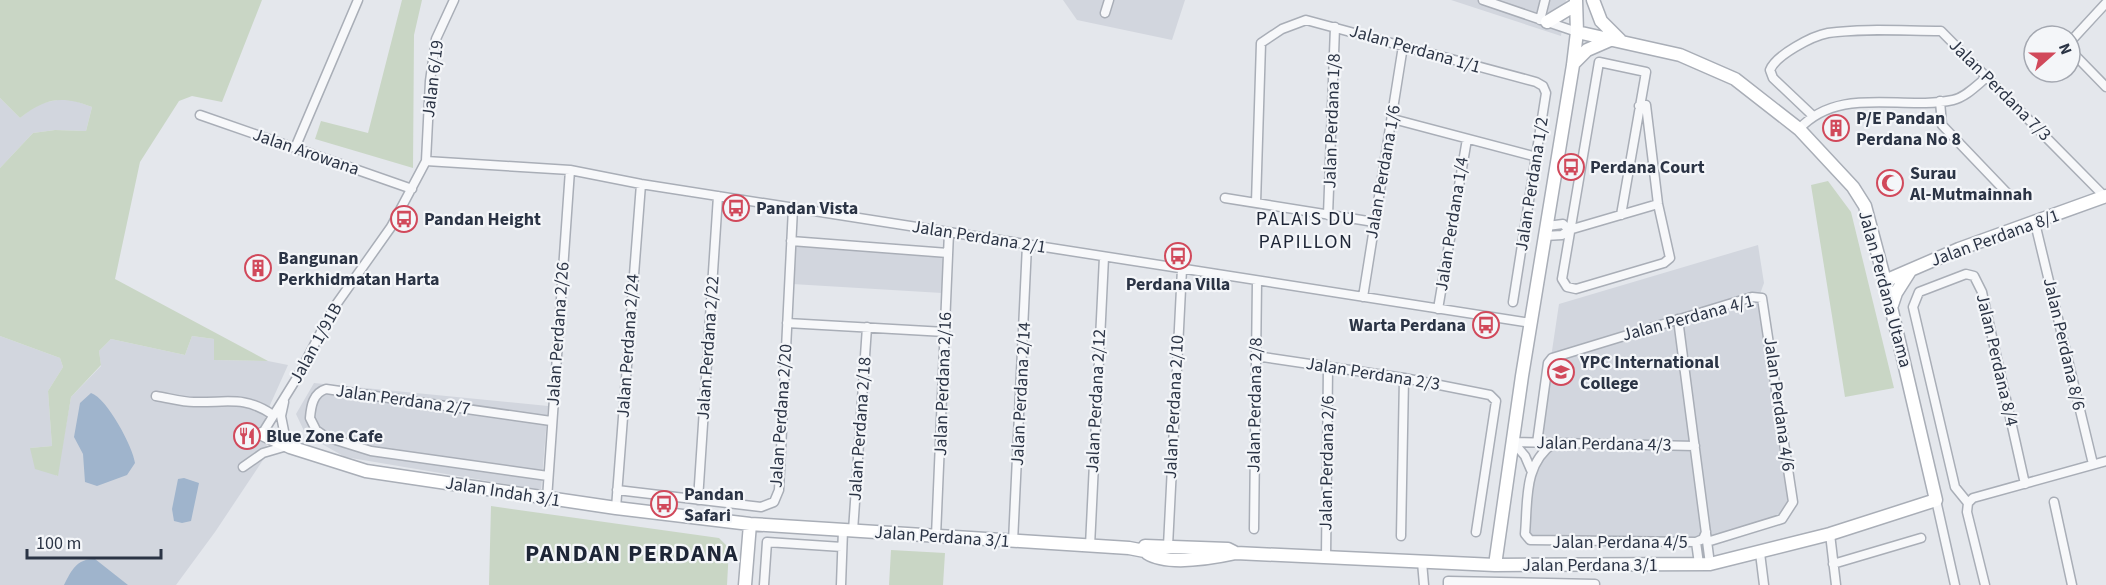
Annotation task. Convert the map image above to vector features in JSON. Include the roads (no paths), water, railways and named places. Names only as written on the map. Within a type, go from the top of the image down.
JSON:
[{"type":"street","points":[[295,148],[358,0]]},
{"type":"street","name":"Jalan 6/19","points":[[426,162],[430,81],[436,39],[454,0]]},
{"type":"street","points":[[1105,13],[1109,0]]},
{"type":"street","points":[[1483,0],[1577,32]]},
{"type":"street","points":[[1544,21],[1545,0]]},
{"type":"street","points":[[1577,32],[1588,0]]},
{"type":"street","points":[[1573,65],[1587,50],[1618,41],[1601,21],[1593,0]]},
{"type":"street","points":[[2082,28],[2106,1]]},
{"type":"street","points":[[1495,565],[1573,65],[1577,32],[1576,2],[1544,21]]},
{"type":"street","name":"Jalan Perdana 1/1","points":[[1256,203],[1261,43],[1282,29],[1306,20],[1524,79]]},
{"type":"street","name":"Jalan Perdana 1/8","points":[[1328,215],[1335,27]]},
{"type":"street","name":"Jalan Perdana 7/3","points":[[1812,115],[1773,78],[1770,70],[1774,60],[1826,33],[1941,31],[2106,197]]},
{"type":"street","name":"Jalan Perdana Utama","points":[[1577,32],[1680,56],[1735,79],[1758,94],[1798,129],[1860,196],[1885,281],[1936,500]]},
{"type":"street","name":"Jalan Perdana 1/6","points":[[1363,297],[1403,46]]},
{"type":"street","points":[[1621,215],[1639,106],[1646,72],[1599,62],[1562,279],[1567,287],[1576,289],[1665,263],[1670,258],[1671,251],[1658,204],[1646,105],[1639,106]]},
{"type":"street","points":[[2082,62],[2106,87]]},
{"type":"street","points":[[1798,129],[1812,115],[1836,106],[1941,101],[1964,95],[1987,77]]},
{"type":"street","name":"Jalan Perdana 1/2","points":[[1513,302],[1546,93],[1543,86],[1524,79]]},
{"type":"street","points":[[1941,101],[1942,125],[2008,194]]},
{"type":"street","name":"Jalan Arowana","points":[[200,114],[412,189]]},
{"type":"street","points":[[1393,119],[1537,157]]},
{"type":"street","name":"Jalan Perdana 1/4","points":[[1438,309],[1467,139]]},
{"type":"street","name":"Jalan Perdana 2/1","points":[[426,162],[570,170],[641,184],[1531,323]]},
{"type":"street","name":"Jalan 1/91B","points":[[262,434],[285,398],[333,309],[391,227],[426,162]]},
{"type":"street","name":"Jalan Perdana 2/26","points":[[547,499],[570,170]]},
{"type":"street","name":"Jalan Perdana 2/24","points":[[616,508],[641,184]]},
{"type":"street","name":"Jalan Perdana 2/22","points":[[698,500],[718,196]]},
{"type":"street","name":"Jalan Perdana 8/1","points":[[1885,281],[1959,249],[2106,197]]},
{"type":"street","points":[[1225,198],[1374,222]]},
{"type":"street","points":[[1546,231],[1562,235],[1569,230],[1658,204]]},
{"type":"street","name":"Jalan Perdana 2/20","points":[[618,490],[761,507],[774,502],[779,490],[793,208]]},
{"type":"street","name":"Jalan Perdana 8/6","points":[[2035,223],[2093,464]]},
{"type":"street","name":"Jalan Perdana 2/16","points":[[936,537],[949,232]]},
{"type":"street","name":"Jalan Perdana 2/1","points":[[791,241],[948,253]]},
{"type":"street","name":"Jalan Perdana 2/14","points":[[1013,542],[1027,245]]},
{"type":"street","name":"Jalan Perdana 2/12","points":[[1090,546],[1104,257]]},
{"type":"street","name":"Jalan Perdana 2/10","points":[[1167,546],[1182,269]]},
{"type":"street","points":[[1891,306],[1896,292],[1911,270]]},
{"type":"street","name":"Jalan Perdana 8/4","points":[[1968,502],[1955,487],[1913,307],[1919,292],[1966,274],[1974,276],[1982,292],[2025,484]]},
{"type":"street","name":"Jalan Perdana 2/8","points":[[1254,529],[1257,281]]},
{"type":"street","name":"Jalan Perdana 4/1","points":[[1537,442],[1548,363],[1557,356],[1752,297],[1762,298]]},
{"type":"street","name":"Jalan Perdana 4/6","points":[[1762,298],[1793,502],[1789,511]]},
{"type":"street","points":[[1678,319],[1706,532],[1705,564]]},
{"type":"street","points":[[787,323],[945,332]]},
{"type":"street","name":"Jalan Perdana 2/18","points":[[841,585],[842,547],[848,530],[867,327]]},
{"type":"street","name":"Jalan Perdana 2/3","points":[[1256,356],[1404,378],[1490,395],[1496,401],[1476,532]]},
{"type":"street","name":"Jalan Perdana 2/6","points":[[1326,558],[1328,367]]},
{"type":"street","points":[[1401,536],[1404,378]]},
{"type":"street","name":"Jalan Perdana 2/7","points":[[548,476],[371,451],[326,437],[316,430],[310,418],[315,398],[319,391],[326,389],[551,421]]},
{"type":"street","points":[[156,396],[192,402],[243,400],[273,415]]},
{"type":"street","points":[[243,467],[263,453],[287,446],[281,416],[285,398]]},
{"type":"street","name":"Jalan Indah 3/1","points":[[262,434],[287,446],[366,471],[547,499],[750,524]]},
{"type":"street","points":[[1513,442],[1525,456],[1531,470]]},
{"type":"street","name":"Jalan Perdana 4/3","points":[[1513,442],[1695,446]]},
{"type":"street","points":[[1531,470],[1543,452],[1554,443]]},
{"type":"street","points":[[1984,585],[1967,512],[1968,502],[1973,498],[2106,461]]},
{"type":"street","name":"Jalan Perdana 4/5","points":[[1531,470],[1525,534],[1530,540],[1696,542],[1703,539],[1706,532]]},
{"type":"street","points":[[1936,500],[1955,585]]},
{"type":"street","name":"Jalan Perdana 3/1","points":[[750,524],[1090,546],[1141,551],[1155,558],[1213,559],[1232,554],[1495,565],[1705,564],[1760,553],[1830,534],[1936,500]]},
{"type":"street","points":[[2054,502],[2072,585]]},
{"type":"street","name":"Jalan Perdana 4/5","points":[[1707,542],[1782,519],[1789,511]]},
{"type":"street","points":[[745,585],[750,524]]},
{"type":"street","points":[[1830,534],[1836,585]]},
{"type":"street","points":[[1833,564],[1921,538]]},
{"type":"street","points":[[764,585],[767,542],[842,547]]},
{"type":"street","points":[[1696,542],[1705,564]]},
{"type":"street","name":"Jalan Perdana 3/1","points":[[1141,551],[1147,546],[1167,546],[1228,549],[1232,554]]},
{"type":"street","points":[[1760,553],[1764,585]]},
{"type":"street","points":[[1422,562],[1424,585]]},
{"type":"street","points":[[1448,585],[1448,581],[1595,584],[1592,566]]},
{"type":"water","points":[[91,393],[104,404],[118,424],[130,446],[135,463],[127,475],[97,486],[85,482],[83,454],[74,437],[80,403]]},
{"type":"water","points":[[184,478],[199,483],[191,521],[182,523],[174,521],[172,509],[178,479]]},
{"type":"water","points":[[95,559],[128,585],[64,585],[72,570],[79,563]]},
{"type":"place","name":"P/E Pandan Perdana No 8","points":[[1836,128]]},
{"type":"place","name":"Perdana Court","points":[[1571,167]]},
{"type":"place","name":"Surau Al-Mutmainnah","points":[[1890,183]]},
{"type":"place","name":"Pandan Vista","points":[[736,208]]},
{"type":"place","name":"Pandan Height","points":[[404,219]]},
{"type":"place","name":"Perdana Villa","points":[[1178,256]]},
{"type":"place","name":"Bangunan Perkhidmatan Harta","points":[[258,268]]},
{"type":"place","name":"Warta Perdana","points":[[1486,325]]},
{"type":"place","name":"YPC International College","points":[[1561,372]]},
{"type":"place","name":"Blue Zone Cafe","points":[[247,436]]},
{"type":"place","name":"Pandan Safari","points":[[664,504]]},
{"type":"district","name":"PALAIS DU PAPILLON","points":[[1306,230]]},
{"type":"district","name":"PANDAN PERDANA","points":[[632,553]]}]
